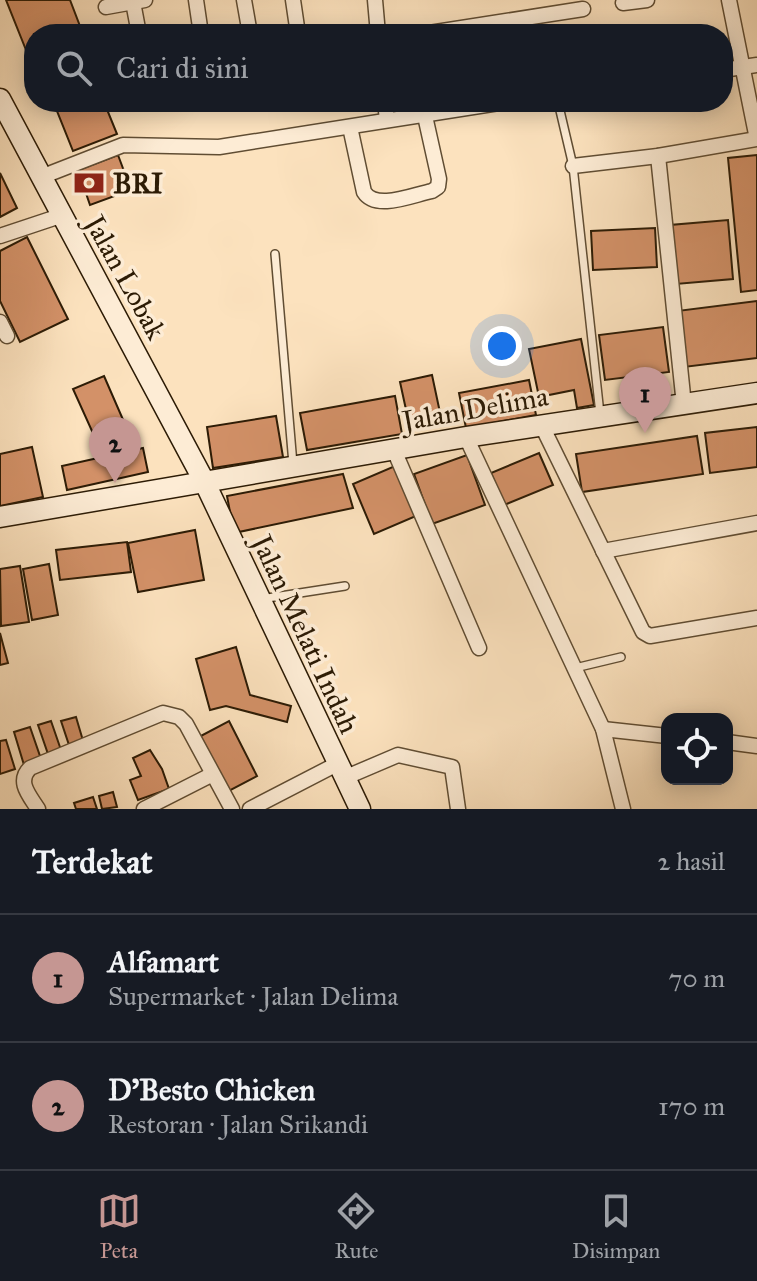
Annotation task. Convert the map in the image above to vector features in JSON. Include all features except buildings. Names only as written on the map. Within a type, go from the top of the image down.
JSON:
[{"type":"main road","name":"Jalan Lobak","points":[[0,99],[204,481]]},
{"type":"main road","name":"Jalan Delima","points":[[0,517],[541,424],[757,393]]},
{"type":"main road","name":"Jalan Melati Indah","points":[[204,481],[360,809]]},
{"type":"street","points":[[196,0],[200,24]]},
{"type":"street","points":[[244,0],[248,24]]},
{"type":"street","points":[[293,0],[297,24]]},
{"type":"street","points":[[375,0],[377,24]]},
{"type":"street","points":[[623,3],[647,0]]},
{"type":"street","points":[[573,166],[658,156],[757,139],[750,66],[729,0]]},
{"type":"street","points":[[106,7],[139,1],[139,24]]},
{"type":"street","points":[[487,24],[583,9]]},
{"type":"street","points":[[386,112],[387,120]]},
{"type":"street","points":[[41,177],[123,145],[219,147],[448,112]]},
{"type":"street","points":[[350,127],[364,192],[370,200],[379,202],[438,187],[439,179],[425,116]]},
{"type":"street","points":[[658,156],[684,405]]},
{"type":"street","points":[[0,236],[60,216]]},
{"type":"street","points":[[0,322],[7,336]]},
{"type":"street","points":[[541,424],[643,632],[650,636],[757,618]]},
{"type":"street","points":[[466,437],[603,729],[623,809]]},
{"type":"street","points":[[394,450],[479,648]]},
{"type":"street","points":[[603,551],[757,523]]},
{"type":"street","points":[[38,809],[24,784],[25,774],[30,768],[163,713],[179,717],[186,724],[232,809]]},
{"type":"street","points":[[603,729],[661,735]]},
{"type":"street","points":[[733,743],[757,746]]},
{"type":"street","points":[[250,809],[340,771],[398,755],[452,767],[458,809]]},
{"type":"street","points":[[144,809],[211,775]]},
{"type":"lane","points":[[560,112],[573,166],[600,416]]},
{"type":"lane","points":[[275,254],[293,466]]},
{"type":"lane","points":[[259,599],[345,586]]},
{"type":"lane","points":[[575,668],[621,657]]},
{"type":"place","name":"BRI","points":[[89,183]]},
{"type":"place","name":"Alfamart","points":[[645,433]]},
{"type":"place","name":"D'Besto Chicken","points":[[115,483]]}]
